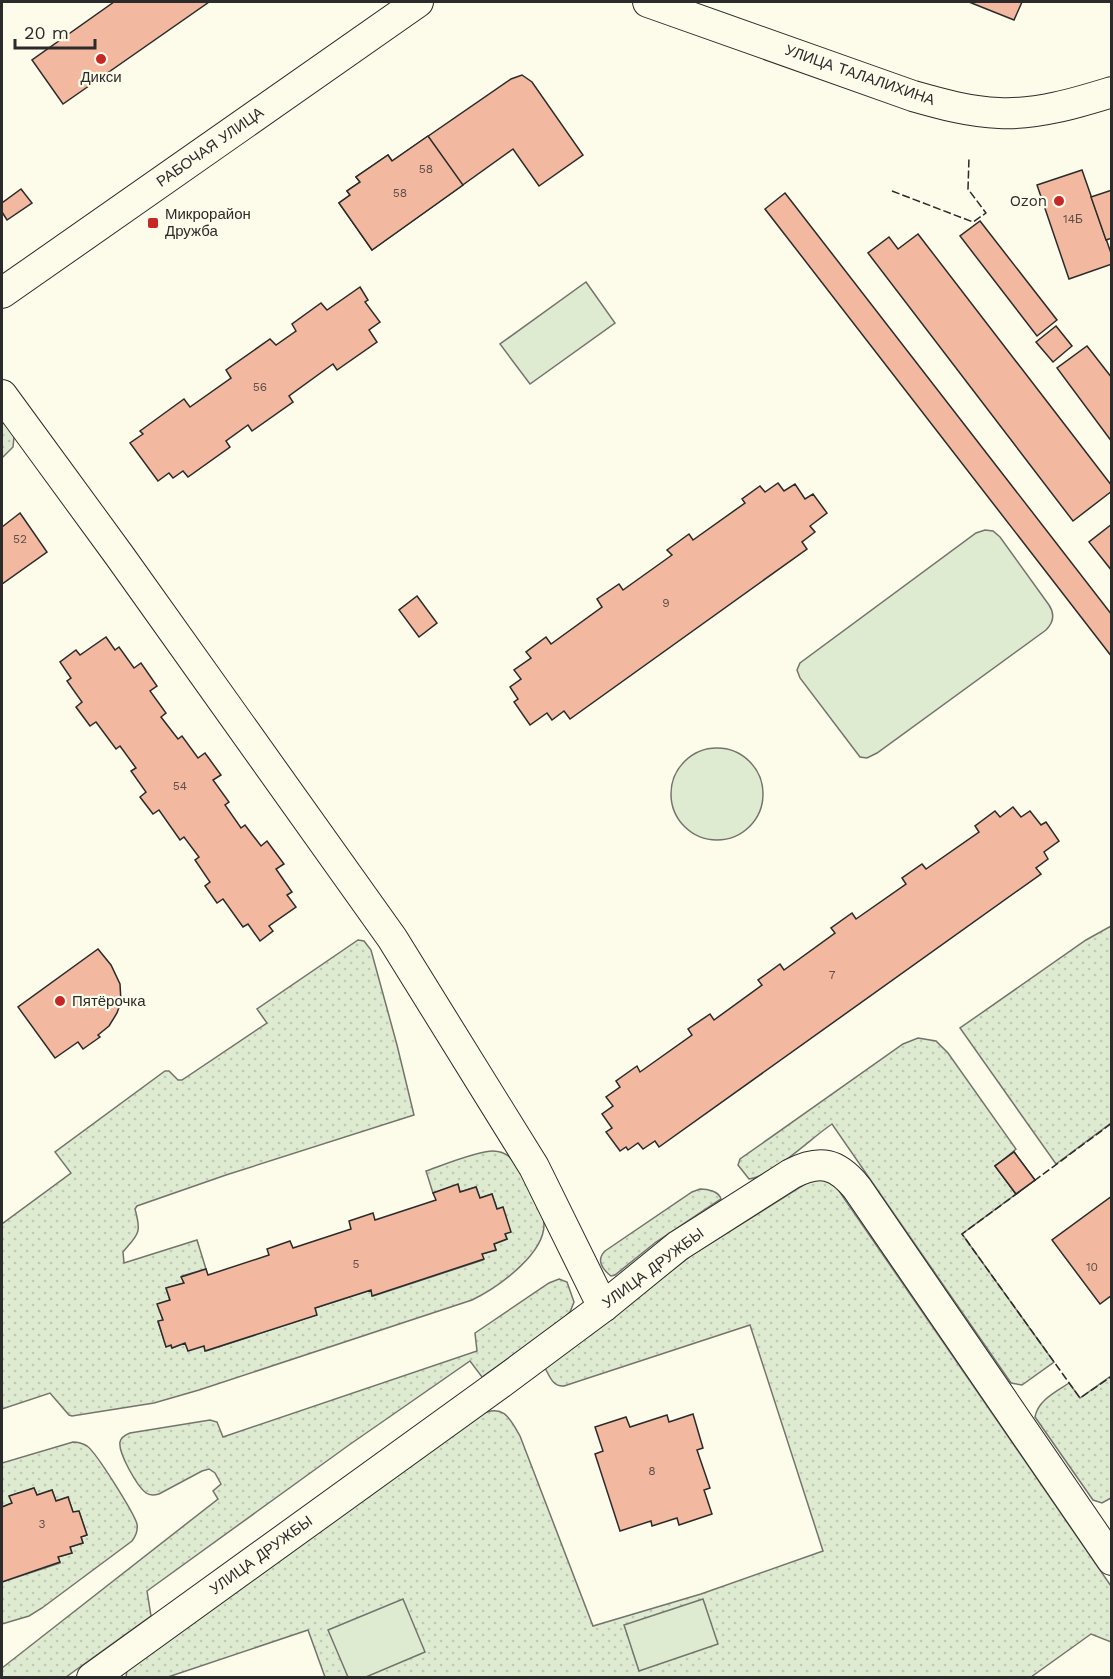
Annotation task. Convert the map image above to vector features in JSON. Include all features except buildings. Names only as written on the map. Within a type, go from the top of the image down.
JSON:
[{"type":"street","name":"РАБОЧАЯ УЛИЦА","points":[[2,292],[418,2]]},
{"type":"street","name":"УЛИЦА ТАЛАЛИХИНА","points":[[648,2],[913,96],[954,106],[985,112],[1015,113],[1058,107],[1112,92]]},
{"type":"street","points":[[2,395],[392,938],[534,1167],[603,1306]]},
{"type":"street","name":"УЛИЦА ДРУЖБЫ","points":[[92,1677],[502,1382],[678,1246],[791,1174],[812,1166],[834,1167],[849,1178],[857,1188],[1112,1560]]},
{"type":"green space","points":[[586,282],[615,323],[530,384],[500,344]]},
{"type":"green space","points":[[2,415],[14,437],[13,447],[2,458]]},
{"type":"green space","points":[[985,530],[993,531],[1000,537],[1049,605],[1053,615],[1051,624],[1046,630],[877,753],[867,758],[860,757],[800,678],[797,670],[800,663],[976,533]]},
{"type":"green space","points":[[717,748],[743,756],[755,768],[763,794],[755,820],[743,832],[717,840],[691,832],[679,820],[671,794],[679,768],[691,756]]},
{"type":"green space","points":[[1111,926],[1111,1123],[1056,1164],[960,1028],[1086,940]]},
{"type":"green space","points":[[358,940],[364,941],[371,950],[414,1115],[137,1206],[135,1209],[138,1229],[135,1237],[123,1252],[124,1263],[197,1240],[206,1269],[182,1276],[184,1283],[166,1288],[170,1300],[158,1304],[163,1320],[158,1322],[166,1346],[171,1345],[172,1348],[185,1343],[204,1346],[206,1351],[316,1315],[315,1308],[371,1290],[373,1296],[483,1260],[482,1254],[496,1250],[494,1244],[507,1239],[492,1194],[480,1198],[476,1187],[460,1192],[458,1185],[433,1193],[426,1171],[478,1153],[493,1151],[508,1155],[537,1201],[542,1212],[544,1230],[531,1255],[495,1287],[472,1300],[199,1390],[154,1403],[72,1416],[50,1393],[2,1409],[2,1224],[71,1173],[55,1152],[165,1071],[169,1071],[178,1080],[182,1080],[267,1023],[257,1009]]},
{"type":"green space","points":[[918,1038],[936,1041],[948,1053],[1016,1149],[996,1166],[1016,1194],[962,1234],[1054,1362],[1022,1385],[1011,1383],[832,1124],[780,1164],[759,1176],[749,1179],[738,1165],[740,1159],[903,1044]]},
{"type":"green space","points":[[813,1179],[825,1180],[837,1188],[1111,1586],[1111,1642],[1091,1634],[1031,1677],[325,1677],[308,1630],[168,1677],[126,1678],[127,1669],[480,1415],[488,1412],[495,1411],[505,1414],[520,1436],[593,1626],[701,1594],[823,1551],[750,1325],[564,1386],[554,1383],[545,1368],[692,1255]]},
{"type":"green space","points":[[700,1189],[715,1192],[721,1199],[656,1242],[615,1275],[611,1276],[605,1270],[601,1264],[601,1258],[605,1251],[692,1192]]},
{"type":"green space","points":[[559,1279],[567,1282],[574,1302],[570,1312],[561,1321],[482,1377],[470,1361],[349,1445],[147,1591],[151,1616],[66,1677],[2,1677],[2,1668],[218,1499],[213,1491],[221,1484],[215,1473],[209,1469],[159,1494],[146,1493],[133,1477],[122,1454],[120,1442],[124,1436],[130,1433],[210,1420],[217,1422],[223,1437],[477,1351],[475,1333],[549,1283]]},
{"type":"green space","points":[[1111,1376],[1111,1498],[1102,1503],[1093,1500],[1035,1417],[1044,1401],[1069,1383],[1080,1398]]},
{"type":"green space","points":[[73,1442],[87,1446],[106,1470],[137,1524],[136,1535],[132,1541],[42,1608],[29,1616],[2,1624],[2,1582],[60,1563],[58,1557],[72,1553],[70,1547],[83,1543],[81,1537],[87,1535],[79,1511],[73,1512],[68,1497],[56,1501],[52,1490],[37,1495],[34,1488],[10,1496],[12,1503],[2,1507],[2,1463]]},
{"type":"green space","points":[[403,1599],[425,1652],[366,1677],[348,1677],[328,1630]]},
{"type":"green space","points":[[703,1599],[718,1644],[639,1671],[624,1625]]},
{"type":"fence","points":[[892,191],[973,222],[986,213],[968,189],[969,157]]},
{"type":"fence","points":[[1034,1181],[1112,1123]]},
{"type":"fence","points":[[1019,1192],[962,1234],[1080,1398],[1112,1376]]},
{"type":"place","name":"Дикси","points":[[101,59]]},
{"type":"place","name":"Ozon","points":[[1059,201]]},
{"type":"place","name":"Микрорайон Дружба","points":[[153,223]]},
{"type":"place","name":"Пятёрочка","points":[[60,1001]]}]
